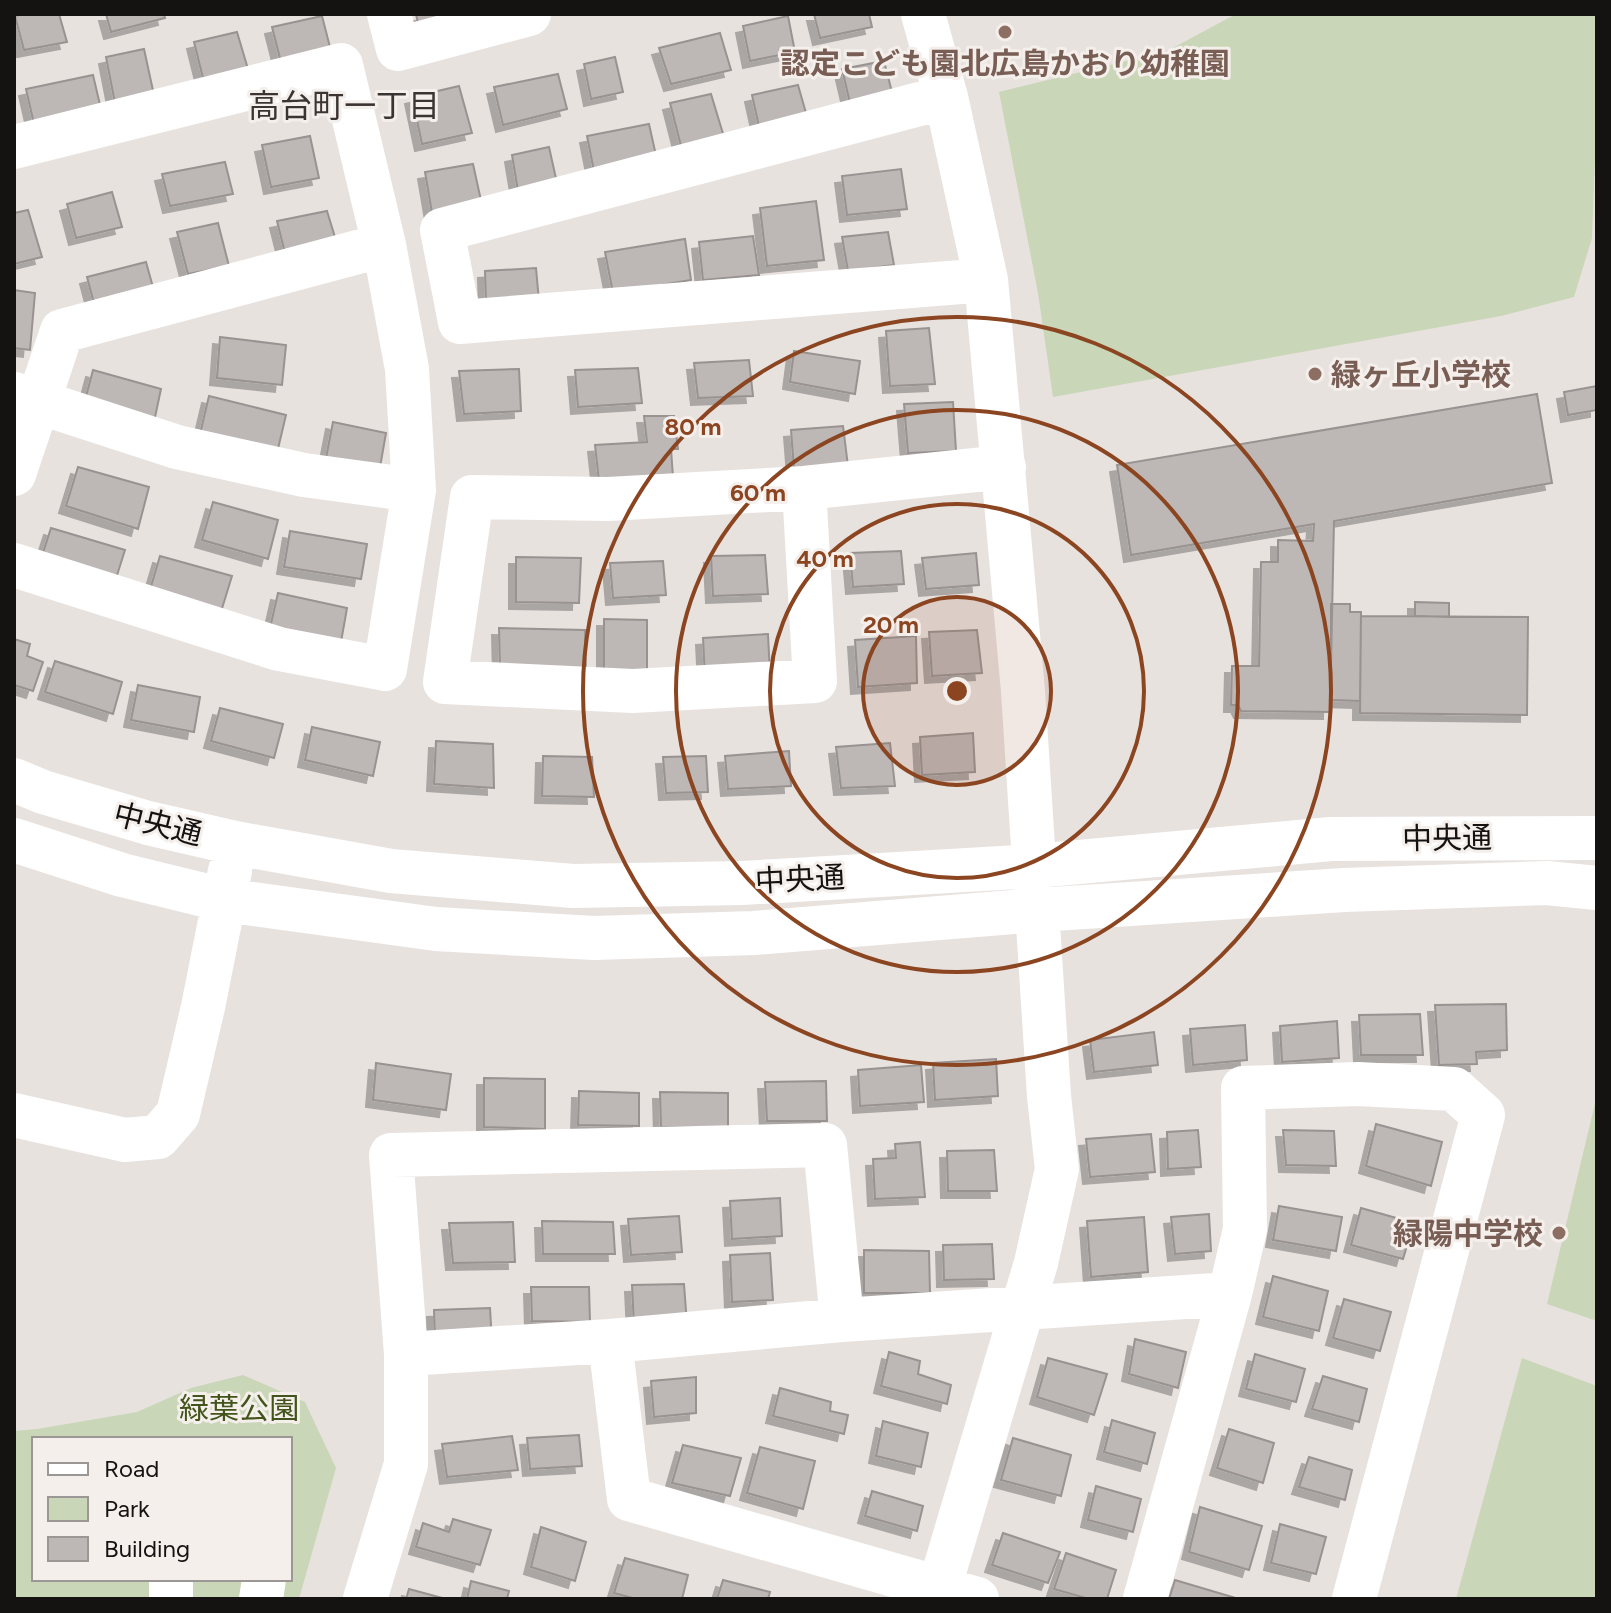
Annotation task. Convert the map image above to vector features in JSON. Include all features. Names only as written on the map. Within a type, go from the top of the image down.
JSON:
[{"type":"street","points":[[389,14],[398,49],[529,14]]},
{"type":"street","points":[[610,1341],[629,1499],[951,1595],[1057,1169],[1049,1096],[1035,866],[1004,467],[986,280],[946,97],[923,14]]},
{"type":"street","points":[[14,147],[341,65],[384,245],[407,369],[414,490],[385,669],[279,649],[14,565]]},
{"type":"street","points":[[946,97],[442,230],[460,322],[986,280]]},
{"type":"street","points":[[14,474],[25,398],[62,331],[384,245]]},
{"type":"street","points":[[25,398],[177,447],[304,475],[414,490]]},
{"type":"street","points":[[804,488],[815,681],[633,691],[445,682],[472,497],[608,499],[804,488],[1004,467]]},
{"type":"street","name":"中央通","points":[[14,780],[43,792],[148,823],[235,843],[391,871],[573,886],[742,883],[1035,866],[1331,839],[1597,838]]},
{"type":"street","name":"中央通","points":[[14,840],[122,875],[224,900],[436,929],[594,938],[754,933],[1344,890],[1547,883],[1597,888]]},
{"type":"street","points":[[14,1115],[125,1140],[158,1137],[178,1114],[235,843]]},
{"type":"street","points":[[1145,1599],[1230,1294],[1245,1229],[1243,1088],[1358,1084],[1454,1089],[1483,1115],[1354,1599]]},
{"type":"street","points":[[365,1599],[406,1464],[406,1354],[391,1155],[825,1145],[842,1320]]},
{"type":"street","points":[[406,1354],[1230,1294]]},
{"type":"green space","points":[[1236,14],[1597,14],[1592,238],[1574,297],[1501,316],[1053,397],[1038,293],[999,92],[1167,51]]},
{"type":"green space","points":[[1597,1095],[1597,1321],[1547,1304]]},
{"type":"green space","points":[[1522,1358],[1597,1386],[1597,1599],[1456,1599]]},
{"type":"green space","name":"緑葉公園","points":[[243,1375],[305,1402],[336,1468],[299,1599],[14,1599],[14,1431],[137,1412],[191,1388]]},
{"type":"building","points":[[59,14],[67,42],[24,50],[15,16]]},
{"type":"building","points":[[106,14],[164,14],[165,18],[111,32]]},
{"type":"building","points":[[416,14],[466,14],[418,24]]},
{"type":"building","points":[[814,14],[869,14],[872,27],[820,38]]},
{"type":"building","points":[[322,16],[332,55],[282,66],[272,27]]},
{"type":"building","points":[[788,16],[795,52],[750,61],[743,26]]},
{"type":"building","points":[[237,32],[248,69],[203,78],[194,42]]},
{"type":"building","points":[[720,33],[731,70],[671,84],[659,48]]},
{"type":"building","points":[[144,49],[154,95],[115,103],[106,57]]},
{"type":"building","points":[[615,57],[623,92],[591,99],[584,64]]},
{"type":"building","points":[[884,61],[893,96],[850,103],[842,69]]},
{"type":"building","points":[[558,74],[567,109],[503,125],[494,87]]},
{"type":"building","points":[[93,75],[101,109],[34,124],[26,89]]},
{"type":"building","points":[[798,85],[808,120],[760,131],[752,95]]},
{"type":"building","points":[[459,86],[472,133],[422,144],[412,97]]},
{"type":"building","points":[[711,94],[724,137],[681,146],[670,103]]},
{"type":"building","points":[[649,124],[657,160],[594,171],[587,136]]},
{"type":"building","points":[[310,136],[319,178],[271,187],[262,145]]},
{"type":"building","points":[[549,147],[557,183],[518,191],[512,155]]},
{"type":"building","points":[[225,162],[233,194],[170,206],[162,174]]},
{"type":"building","points":[[473,164],[482,205],[432,213],[425,172]]},
{"type":"building","points":[[901,169],[907,209],[847,215],[842,176]]},
{"type":"building","points":[[112,192],[122,227],[76,238],[67,204]]},
{"type":"building","points":[[816,201],[824,260],[767,266],[760,208]]},
{"type":"building","points":[[28,210],[42,257],[14,264],[14,213]]},
{"type":"building","points":[[327,211],[338,247],[286,257],[277,221]]},
{"type":"building","points":[[218,223],[229,266],[188,274],[177,232]]},
{"type":"building","points":[[888,232],[894,265],[848,271],[842,237]]},
{"type":"building","points":[[753,236],[759,275],[703,280],[699,242]]},
{"type":"building","points":[[685,239],[691,280],[613,293],[605,252]]},
{"type":"building","points":[[146,262],[156,298],[96,311],[87,277]]},
{"type":"building","points":[[536,268],[539,301],[486,303],[485,271]]},
{"type":"building","points":[[14,290],[35,293],[30,350],[14,348]]},
{"type":"building","points":[[929,328],[935,384],[890,386],[886,331]]},
{"type":"building","points":[[220,337],[286,345],[282,385],[217,378]]},
{"type":"building","points":[[794,351],[860,361],[855,394],[790,382]]},
{"type":"building","points":[[749,360],[753,396],[698,398],[694,363]]},
{"type":"building","points":[[638,368],[642,403],[578,407],[575,370]]},
{"type":"building","points":[[519,369],[521,411],[464,414],[459,371]]},
{"type":"building","points":[[93,370],[161,389],[154,422],[84,404]]},
{"type":"building","points":[[1597,386],[1597,410],[1568,415],[1564,392]]},
{"type":"building","points":[[1537,394],[1552,483],[1334,521],[1330,712],[1241,711],[1238,705],[1231,705],[1232,666],[1259,666],[1261,562],[1278,562],[1278,540],[1313,541],[1314,524],[1131,555],[1117,465]]},
{"type":"building","points":[[209,396],[286,415],[277,453],[200,434]]},
{"type":"building","points":[[953,402],[956,451],[908,453],[904,404]]},
{"type":"building","points":[[644,416],[674,416],[678,449],[671,449],[673,477],[599,481],[595,445],[647,442]]},
{"type":"building","points":[[333,422],[386,433],[379,473],[325,463]]},
{"type":"building","points":[[843,426],[848,466],[794,469],[791,430]]},
{"type":"building","points":[[78,467],[149,487],[138,529],[66,506]]},
{"type":"building","points":[[213,502],[278,520],[268,559],[202,540]]},
{"type":"building","points":[[51,528],[125,550],[113,588],[40,562]]},
{"type":"building","points":[[290,531],[367,544],[361,579],[284,567]]},
{"type":"building","points":[[901,551],[904,584],[853,587],[850,553]]},
{"type":"building","points":[[976,553],[979,585],[926,589],[922,558]]},
{"type":"building","points":[[765,555],[768,594],[713,596],[711,556]]},
{"type":"building","points":[[160,556],[232,576],[220,615],[149,593]]},
{"type":"building","points":[[516,557],[581,558],[579,603],[516,602]]},
{"type":"building","points":[[663,561],[666,595],[613,598],[610,563]]},
{"type":"building","points":[[278,593],[347,608],[341,642],[270,628]]},
{"type":"building","points":[[1415,602],[1449,603],[1449,617],[1415,616]]},
{"type":"building","points":[[1331,604],[1350,604],[1350,612],[1361,612],[1360,701],[1331,700]]},
{"type":"building","points":[[1361,616],[1528,617],[1527,715],[1360,713]]},
{"type":"building","points":[[604,619],[647,620],[647,674],[604,673]]},
{"type":"building","points":[[499,628],[585,630],[586,674],[500,670]]},
{"type":"building","points":[[977,630],[982,673],[932,676],[929,632]]},
{"type":"building","points":[[768,634],[770,675],[705,677],[703,638]]},
{"type":"building","points":[[916,636],[917,683],[858,687],[855,640]]},
{"type":"building","points":[[14,639],[30,644],[27,656],[43,662],[33,691],[14,685]]},
{"type":"building","points":[[55,661],[122,682],[113,714],[45,692]]},
{"type":"building","points":[[138,685],[200,697],[194,732],[131,720]]},
{"type":"building","points":[[220,708],[283,724],[274,758],[211,741]]},
{"type":"building","points":[[312,727],[380,742],[373,776],[305,760]]},
{"type":"building","points":[[973,733],[975,772],[922,775],[920,737]]},
{"type":"building","points":[[436,741],[493,744],[494,788],[434,784]]},
{"type":"building","points":[[890,743],[895,786],[841,788],[836,747]]},
{"type":"building","points":[[789,751],[791,786],[728,789],[725,756]]},
{"type":"building","points":[[543,756],[592,757],[594,797],[542,796]]},
{"type":"building","points":[[706,756],[708,792],[666,793],[663,757]]},
{"type":"building","points":[[1506,1004],[1507,1050],[1476,1052],[1477,1064],[1439,1065],[1435,1005]]},
{"type":"building","points":[[1420,1014],[1423,1055],[1361,1055],[1359,1015]]},
{"type":"building","points":[[1337,1021],[1339,1058],[1282,1062],[1280,1026]]},
{"type":"building","points":[[1245,1025],[1247,1060],[1193,1065],[1190,1029]]},
{"type":"building","points":[[1154,1032],[1158,1065],[1094,1072],[1090,1040]]},
{"type":"building","points":[[996,1059],[998,1096],[935,1100],[933,1063]]},
{"type":"building","points":[[376,1063],[451,1074],[446,1110],[373,1100]]},
{"type":"building","points":[[921,1065],[924,1102],[860,1106],[858,1070]]},
{"type":"building","points":[[484,1078],[545,1079],[545,1129],[484,1127]]},
{"type":"building","points":[[826,1081],[827,1121],[767,1121],[765,1082]]},
{"type":"building","points":[[579,1091],[639,1093],[639,1126],[578,1125]]},
{"type":"building","points":[[660,1092],[728,1093],[728,1127],[661,1127]]},
{"type":"building","points":[[1376,1124],[1442,1142],[1431,1186],[1366,1166]]},
{"type":"building","points":[[1198,1130],[1201,1167],[1168,1169],[1167,1132]]},
{"type":"building","points":[[1283,1130],[1334,1131],[1336,1166],[1286,1165]]},
{"type":"building","points":[[1151,1134],[1155,1172],[1090,1177],[1086,1139]]},
{"type":"building","points":[[920,1142],[925,1197],[875,1199],[873,1159],[896,1158],[895,1144]]},
{"type":"building","points":[[994,1150],[997,1191],[948,1191],[947,1151]]},
{"type":"building","points":[[780,1198],[782,1236],[732,1239],[730,1201]]},
{"type":"building","points":[[1279,1206],[1342,1217],[1336,1251],[1273,1240]]},
{"type":"building","points":[[1361,1208],[1414,1223],[1403,1259],[1351,1245]]},
{"type":"building","points":[[1209,1214],[1211,1251],[1175,1254],[1171,1217]]},
{"type":"building","points":[[679,1216],[682,1252],[631,1255],[628,1219]]},
{"type":"building","points":[[1144,1217],[1148,1272],[1091,1277],[1087,1221]]},
{"type":"building","points":[[542,1221],[613,1222],[615,1254],[543,1254]]},
{"type":"building","points":[[513,1222],[515,1262],[453,1263],[449,1223]]},
{"type":"building","points":[[992,1244],[994,1279],[944,1280],[943,1245]]},
{"type":"building","points":[[864,1250],[929,1251],[930,1293],[864,1293]]},
{"type":"building","points":[[770,1253],[773,1300],[732,1302],[730,1255]]},
{"type":"building","points":[[1273,1276],[1328,1291],[1319,1331],[1263,1317]]},
{"type":"building","points":[[684,1284],[687,1324],[634,1326],[632,1285]]},
{"type":"building","points":[[531,1287],[589,1287],[590,1322],[532,1321]]},
{"type":"building","points":[[1344,1299],[1391,1312],[1380,1351],[1333,1338]]},
{"type":"building","points":[[490,1308],[492,1342],[435,1343],[434,1310]]},
{"type":"building","points":[[1135,1339],[1186,1352],[1178,1388],[1129,1374]]},
{"type":"building","points":[[889,1352],[920,1361],[918,1374],[951,1385],[947,1404],[881,1386]]},
{"type":"building","points":[[1255,1354],[1305,1369],[1296,1402],[1246,1389]]},
{"type":"building","points":[[1048,1358],[1107,1374],[1094,1415],[1037,1397]]},
{"type":"building","points":[[1323,1376],[1367,1389],[1359,1422],[1312,1409]]},
{"type":"building","points":[[696,1377],[696,1413],[654,1417],[651,1381]]},
{"type":"building","points":[[780,1388],[831,1402],[830,1411],[848,1415],[844,1434],[773,1416]]},
{"type":"building","points":[[1112,1420],[1155,1433],[1147,1464],[1104,1452]]},
{"type":"building","points":[[883,1421],[928,1433],[921,1467],[876,1456]]},
{"type":"building","points":[[1229,1429],[1274,1443],[1263,1483],[1217,1468]]},
{"type":"building","points":[[579,1435],[582,1466],[530,1469],[527,1438]]},
{"type":"building","points":[[512,1436],[518,1470],[447,1477],[442,1444]]},
{"type":"building","points":[[1013,1438],[1071,1455],[1061,1496],[1001,1480]]},
{"type":"building","points":[[683,1445],[741,1458],[730,1496],[672,1483]]},
{"type":"building","points":[[760,1447],[815,1461],[803,1509],[747,1493]]},
{"type":"building","points":[[1309,1457],[1352,1470],[1345,1500],[1299,1487]]},
{"type":"building","points":[[1096,1486],[1141,1499],[1133,1532],[1088,1520]]},
{"type":"building","points":[[872,1491],[923,1506],[917,1531],[865,1516]]},
{"type":"building","points":[[1200,1507],[1262,1526],[1249,1570],[1189,1552]]},
{"type":"building","points":[[453,1519],[491,1530],[480,1565],[416,1547],[423,1523],[449,1532]]},
{"type":"building","points":[[1280,1524],[1326,1537],[1316,1574],[1271,1563]]},
{"type":"building","points":[[541,1527],[586,1542],[575,1581],[531,1567]]},
{"type":"building","points":[[1003,1533],[1060,1552],[1048,1583],[992,1565]]},
{"type":"building","points":[[1066,1553],[1116,1570],[1107,1599],[1089,1599],[1054,1589]]},
{"type":"building","points":[[625,1558],[688,1575],[682,1599],[636,1599],[614,1593]]},
{"type":"building","points":[[723,1580],[770,1592],[768,1599],[717,1599]]},
{"type":"building","points":[[1175,1580],[1239,1599],[1169,1599]]},
{"type":"building","points":[[471,1581],[509,1591],[507,1599],[467,1599]]},
{"type":"building","points":[[409,1589],[446,1599],[406,1599]]},
{"type":"place","name":"認定こども園北広島かおり幼稚園","points":[[1005,32]]},
{"type":"place","name":"緑ヶ丘小学校","points":[[1315,374]]},
{"type":"place","name":"緑陽中学校","points":[[1559,1233]]},
{"type":"district","name":"高台町一丁目","points":[[344,106]]}]
